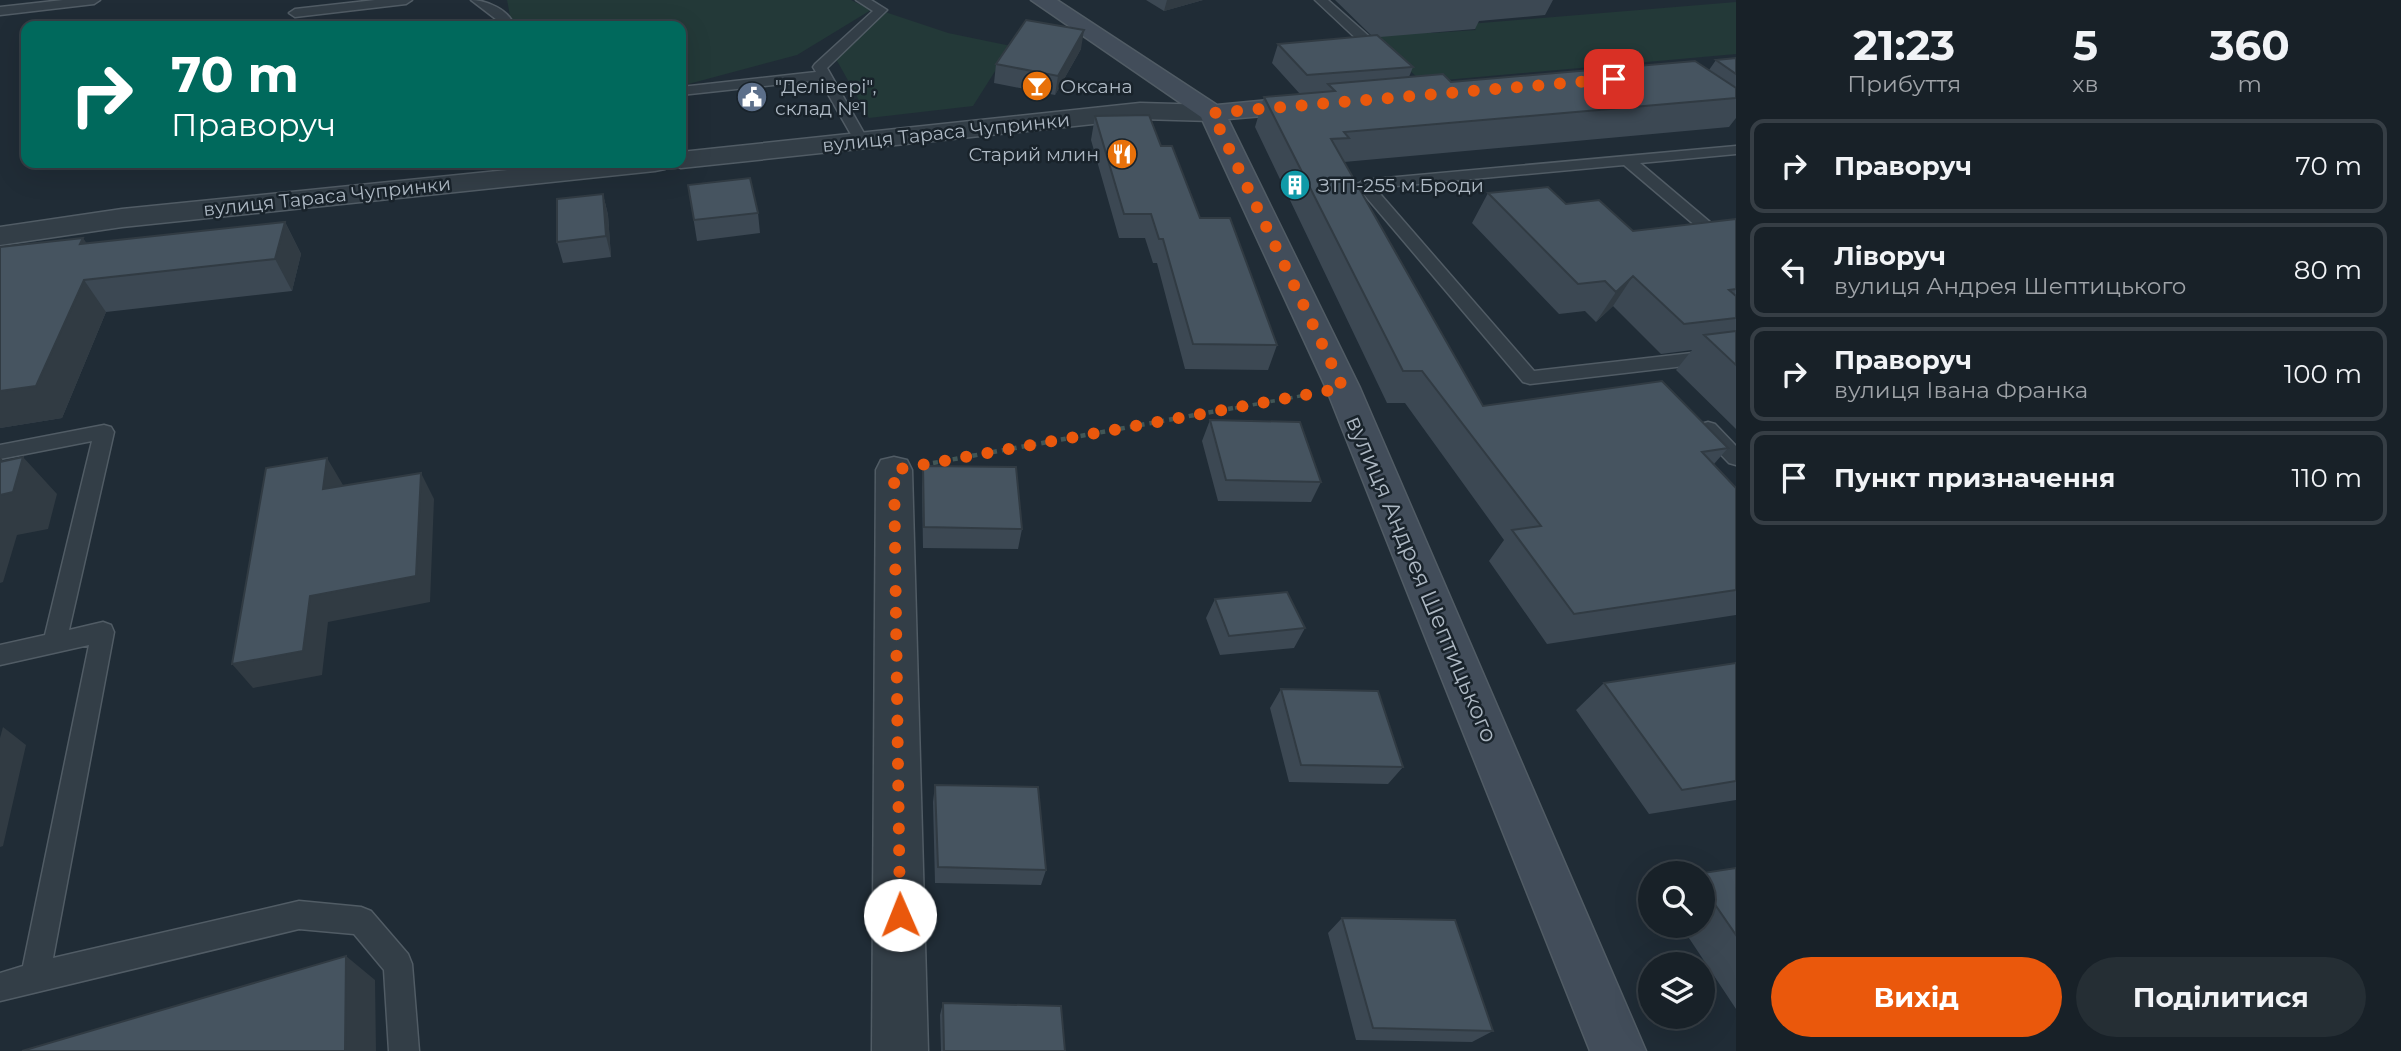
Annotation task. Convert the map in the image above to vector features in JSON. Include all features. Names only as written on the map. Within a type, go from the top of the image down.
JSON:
[{"type":"main road","points":[[1042,0],[1212,113],[1334,103]]},
{"type":"main road","name":"вулиця Андрея Шептицького","points":[[1212,113],[1343,388],[1618,1051]]},
{"type":"street","name":"вулиця Тараса Чупринки","points":[[686,160],[1140,111],[1212,113]]},
{"type":"street","name":"вулиця Тараса Чупринки","points":[[0,236],[122,218],[607,168]]},
{"type":"street","points":[[894,470],[900,1051]]},
{"type":"lane","points":[[0,10],[94,0]]},
{"type":"lane","points":[[295,13],[406,0]]},
{"type":"lane","points":[[477,0],[507,21]]},
{"type":"lane","points":[[862,0],[881,10],[820,67],[862,142]]},
{"type":"lane","points":[[1321,0],[1398,69]]},
{"type":"lane","points":[[686,90],[825,75]]},
{"type":"lane","points":[[1736,150],[1364,186],[1530,378],[1736,354]]},
{"type":"lane","points":[[1627,160],[1736,252]]},
{"type":"lane","points":[[1645,365],[1661,382]]},
{"type":"lane","points":[[1694,415],[1736,458]]},
{"type":"lane","points":[[0,452],[104,432],[55,643]]},
{"type":"lane","points":[[0,655],[103,632],[34,977]]},
{"type":"lane","points":[[0,987],[299,915],[361,921],[398,964],[404,1051]]},
{"type":"path","points":[[894,470],[1343,388]]},
{"type":"green space","points":[[507,0],[851,0],[871,10],[797,55],[686,85],[686,21],[511,21]]},
{"type":"green space","points":[[1736,2],[1736,54],[1422,82],[1369,32],[1425,28],[1432,33],[1476,30],[1469,24]]},
{"type":"green space","points":[[885,12],[948,33],[1011,46],[973,106],[869,118],[836,59]]},
{"type":"building","points":[[1026,20],[1084,30],[1058,76],[996,64]]},
{"type":"building","points":[[1377,35],[1413,67],[1307,75],[1278,44]]},
{"type":"building","points":[[1736,58],[1736,74],[1716,60]]},
{"type":"building","points":[[1695,61],[1736,88],[1736,98],[1344,132],[1349,138],[1331,139],[1483,406],[1662,381],[1728,448],[1702,452],[1736,488],[1736,590],[1574,614],[1512,530],[1541,526],[1422,371],[1403,371],[1264,97],[1335,91],[1328,84],[1443,74],[1451,82]]},
{"type":"building","points":[[1149,115],[1161,146],[1172,146],[1200,218],[1230,218],[1277,345],[1193,344],[1163,239],[1159,239],[1151,214],[1124,214],[1095,116]]},
{"type":"building","points":[[750,178],[758,213],[694,220],[688,185]]},
{"type":"building","points":[[1548,187],[1566,204],[1599,200],[1633,231],[1736,219],[1736,289],[1729,290],[1736,296],[1736,318],[1684,324],[1633,276],[1616,292],[1605,281],[1578,284],[1488,193]]},
{"type":"building","points":[[603,194],[606,236],[557,242],[557,199]]},
{"type":"building","points":[[285,222],[275,259],[84,280],[36,386],[0,391],[0,247],[83,238],[80,244]]},
{"type":"building","points":[[1736,331],[1736,365],[1704,335]]},
{"type":"building","points":[[1210,420],[1300,422],[1321,482],[1226,480]]},
{"type":"building","points":[[23,457],[13,492],[0,495],[0,462]]},
{"type":"building","points":[[327,458],[323,489],[421,473],[416,576],[310,596],[303,651],[232,664],[266,468]]},
{"type":"building","points":[[923,466],[1016,467],[1022,529],[924,527]]},
{"type":"building","points":[[1287,592],[1305,628],[1229,636],[1215,599]]},
{"type":"building","points":[[1736,663],[1736,781],[1682,790],[1604,683]]},
{"type":"building","points":[[1281,689],[1378,691],[1403,767],[1301,765]]},
{"type":"building","points":[[935,785],[1038,787],[1046,870],[938,867]]},
{"type":"building","points":[[1736,868],[1736,935],[1715,904],[1715,871]]},
{"type":"building","points":[[1342,918],[1455,920],[1493,1031],[1373,1028]]},
{"type":"building","points":[[346,956],[345,1051],[22,1051]]},
{"type":"building","points":[[943,1003],[1061,1006],[1065,1051],[944,1051]]},
{"type":"place","name":"Оксана","points":[[1037,86]]},
{"type":"place","name":"\"Делівері\", склад №1","points":[[752,97]]},
{"type":"place","name":"Старий млин","points":[[1122,154]]},
{"type":"place","name":"ЗТП-255 м.Броди","points":[[1295,185]]},
{"type":"route","points":[[900,915],[894,470],[1343,388],[1212,113],[1614,79]]}]
